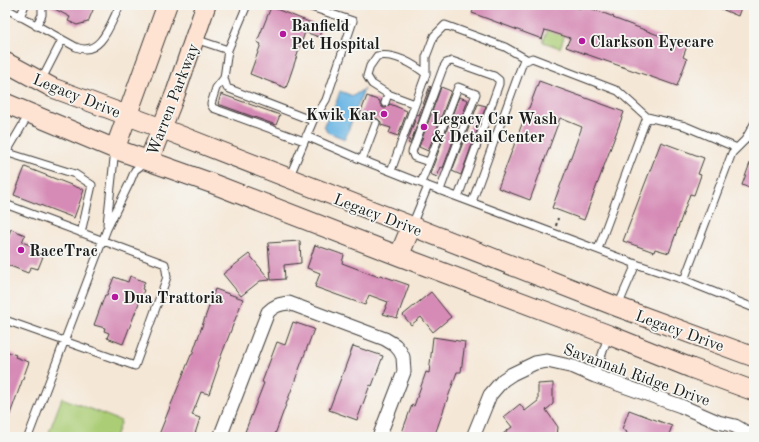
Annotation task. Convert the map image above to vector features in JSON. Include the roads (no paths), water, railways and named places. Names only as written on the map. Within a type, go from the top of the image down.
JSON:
[{"type":"main road","name":"Warren Parkway","points":[[116,149],[167,5]]},
{"type":"main road","name":"Warren Parkway","points":[[149,160],[176,92],[206,5]]},
{"type":"main road","name":"Legacy Drive","points":[[5,62],[53,88],[161,128],[618,307],[754,357]]},
{"type":"main road","name":"Legacy Drive","points":[[5,103],[116,149],[211,183],[754,391]]},
{"type":"main road","points":[[399,256],[411,227]]},
{"type":"main road","points":[[608,335],[618,307]]},
{"type":"street","points":[[220,437],[268,312],[278,304],[289,303],[385,338],[395,345],[400,351],[403,357],[404,372],[379,437]]},
{"type":"street","name":"Savannah Ridge Drive","points":[[473,437],[490,395],[503,380],[512,374],[535,364],[547,361],[574,366],[595,376],[681,406],[718,422],[735,426],[754,437]]},
{"type":"lane","points":[[20,17],[25,5]]},
{"type":"lane","points":[[36,26],[42,15],[42,5]]},
{"type":"lane","points":[[5,8],[81,49],[93,48],[101,41],[120,5]]},
{"type":"lane","points":[[247,5],[228,50],[224,78],[227,88],[313,121]]},
{"type":"lane","points":[[289,179],[313,121],[326,100],[353,21],[305,5]]},
{"type":"lane","points":[[391,171],[426,74],[426,57],[434,36],[445,25],[505,47],[528,60]]},
{"type":"lane","points":[[195,39],[228,50]]},
{"type":"lane","points":[[41,82],[62,40]]},
{"type":"lane","points":[[415,104],[388,94],[372,84],[367,76],[370,66],[377,56],[386,54],[412,63],[426,74]]},
{"type":"lane","points":[[472,202],[523,62],[532,58],[618,91],[647,117],[685,126],[738,148]]},
{"type":"lane","points":[[429,162],[414,157],[412,152],[440,75],[446,63],[452,61],[494,76],[500,84],[458,197]]},
{"type":"lane","points":[[224,78],[216,88],[211,104],[213,108],[362,160],[636,264],[684,280],[754,308]]},
{"type":"lane","points":[[411,227],[429,162],[458,87],[476,94],[440,190]]},
{"type":"lane","points":[[385,103],[388,94]]},
{"type":"lane","points":[[490,110],[504,115]]},
{"type":"lane","points":[[29,114],[5,153],[75,174],[92,185],[81,233]]},
{"type":"lane","points":[[598,249],[647,117]]},
{"type":"lane","points":[[362,160],[376,123]]},
{"type":"lane","points":[[684,280],[732,153],[745,140],[754,124]]},
{"type":"lane","name":"Warren Parkway","points":[[107,228],[116,149]]},
{"type":"lane","name":"Warren Parkway","points":[[28,437],[107,228],[135,170],[149,160]]},
{"type":"lane","points":[[5,204],[165,264],[167,277],[135,366],[5,320]]},
{"type":"lane","points":[[618,307],[636,264]]},
{"type":"lane","points":[[595,376],[608,335]]},
{"type":"water","points":[[364,89],[345,139],[327,132],[324,125],[336,103],[340,91],[353,96]]},
{"type":"place","name":"Banfield Pet Hospital","points":[[283,34]]},
{"type":"place","name":"Clarkson Eyecare","points":[[582,41]]},
{"type":"place","name":"Kwik Kar","points":[[384,114]]},
{"type":"place","name":"Legacy Car Wash & Detail Center","points":[[424,127]]},
{"type":"place","name":"RaceTrac","points":[[21,250]]},
{"type":"place","name":"Dua Trattoria","points":[[115,297]]}]
